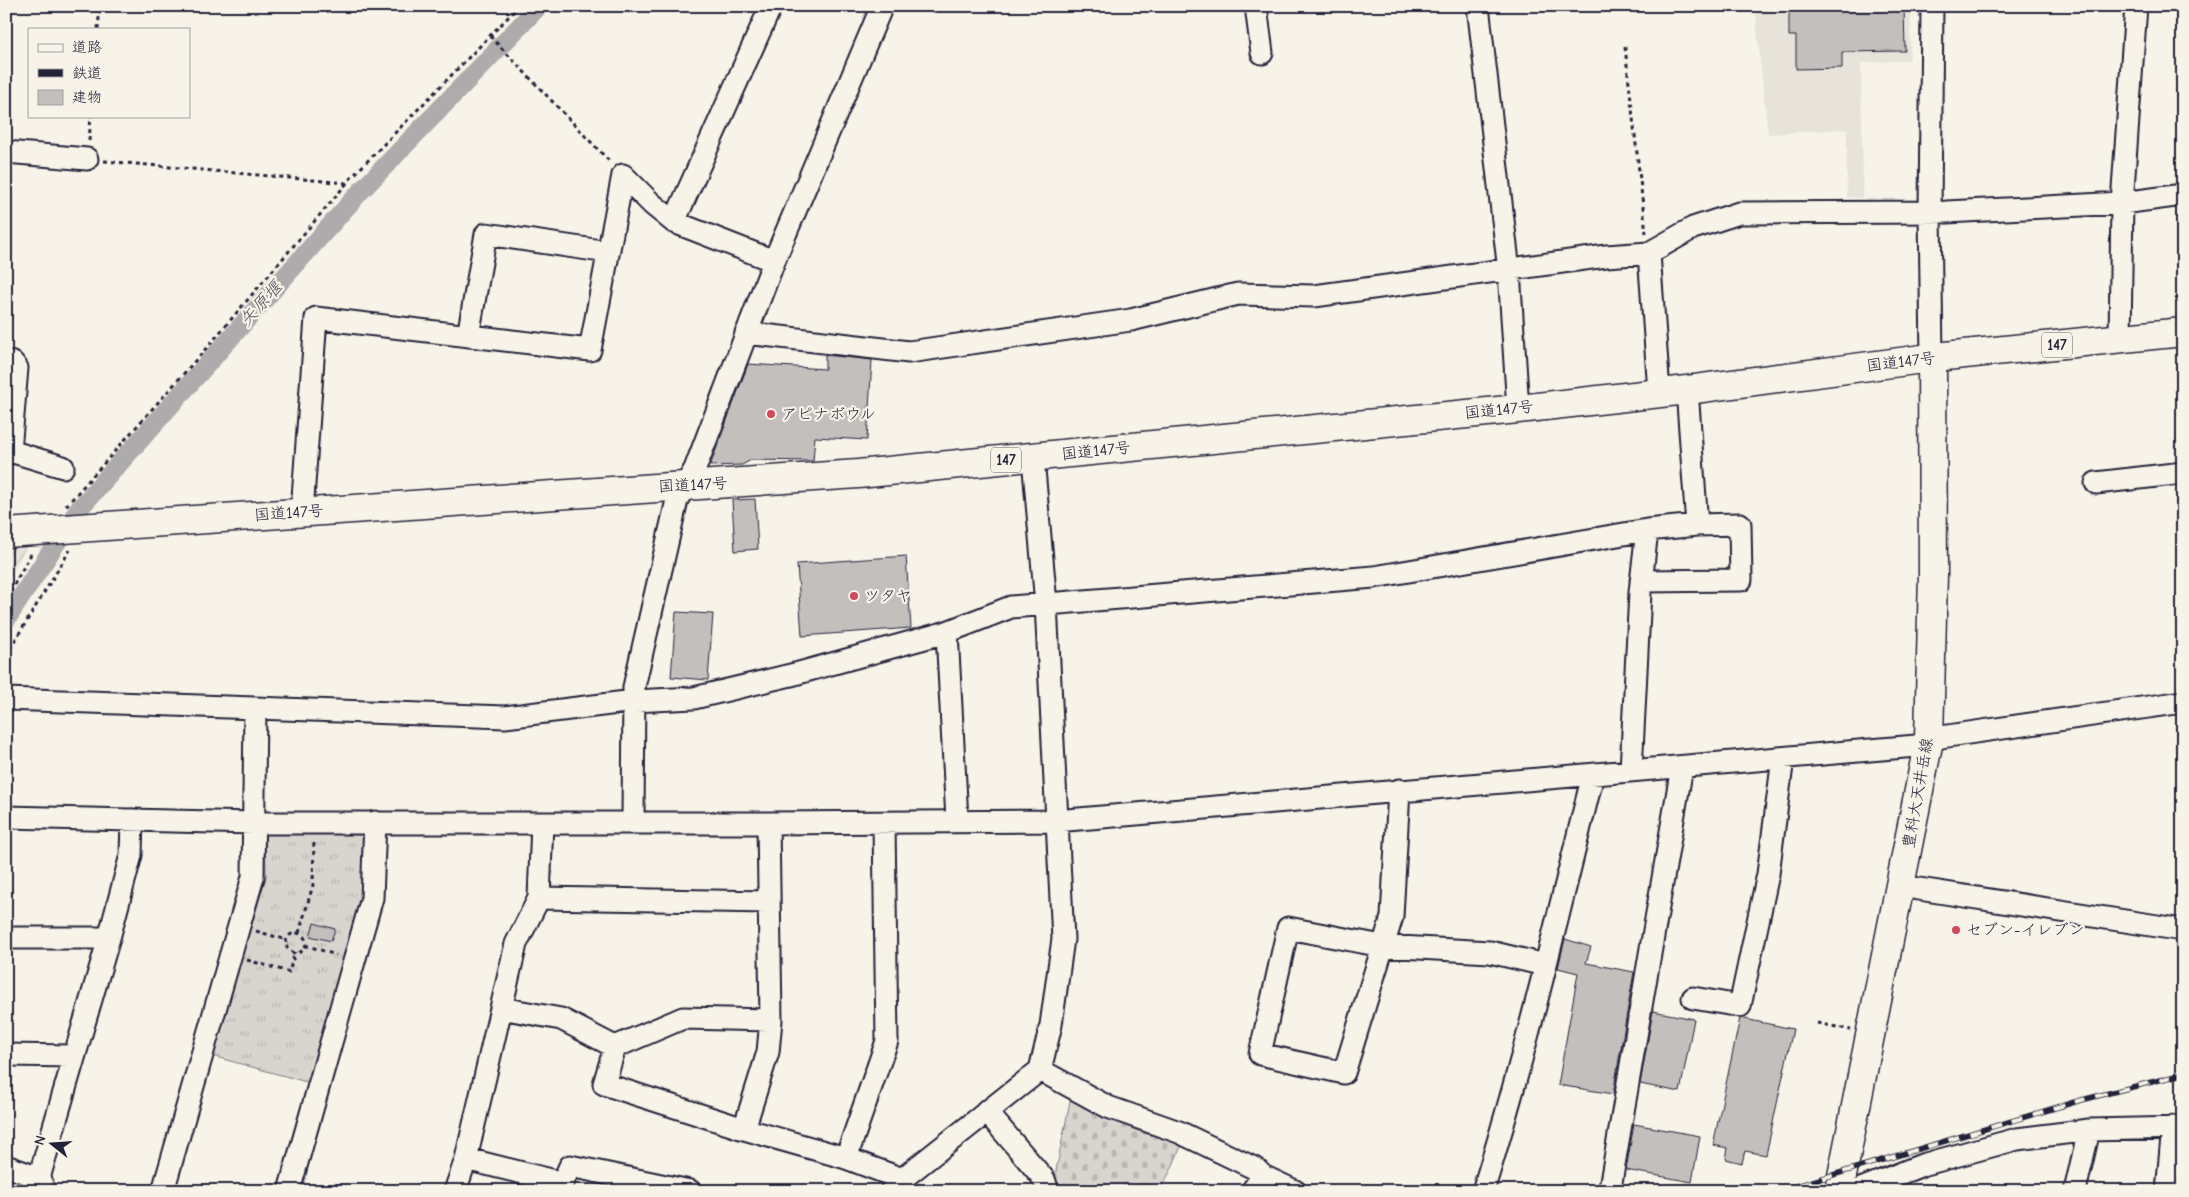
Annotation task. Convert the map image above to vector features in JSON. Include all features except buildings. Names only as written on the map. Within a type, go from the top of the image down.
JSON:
[{"type":"main road","name":"国道147号","points":[[6,533],[858,474],[1033,458],[1687,390],[1932,358],[2183,332]]},
{"type":"main road","name":"豊科大天井岳線","points":[[1839,1191],[1930,740],[1933,574],[1932,358]]},
{"type":"street","points":[[674,222],[771,6]]},
{"type":"street","points":[[633,822],[634,687],[678,500],[695,469],[774,261],[882,6]]},
{"type":"street","points":[[1256,6],[1262,53]]},
{"type":"street","points":[[1478,6],[1509,271],[1518,408]]},
{"type":"street","points":[[1932,6],[1930,212],[1932,358]]},
{"type":"street","points":[[2120,339],[2122,203],[2136,6]]},
{"type":"street","points":[[6,152],[87,159]]},
{"type":"street","points":[[623,175],[652,204],[674,222],[774,261]]},
{"type":"street","points":[[302,512],[316,318],[590,350],[623,175]]},
{"type":"street","points":[[746,333],[909,352],[1130,320],[1238,294],[1314,296],[1509,271],[1606,256],[1649,253],[1693,228],[1739,213],[1930,212],[2122,203],[2183,195]]},
{"type":"street","points":[[468,336],[486,234],[608,252]]},
{"type":"street","points":[[1649,253],[1659,392]]},
{"type":"street","points":[[6,361],[13,363],[17,368],[8,453],[63,468]]},
{"type":"street","points":[[1687,390],[1697,525]]},
{"type":"street","points":[[615,1047],[604,1084],[744,1130],[846,1158],[897,1185],[986,1111],[1040,1070],[1050,1025],[1063,939],[1046,604],[1033,458]]},
{"type":"street","points":[[2096,483],[2183,473]]},
{"type":"street","points":[[6,699],[255,710],[505,717],[634,701],[694,698],[795,674],[947,632],[1011,607],[1374,577],[1647,530],[1697,525],[1740,524],[1741,580],[1641,581]]},
{"type":"street","points":[[1631,771],[1641,581],[1647,530]]},
{"type":"street","points":[[947,632],[957,820]]},
{"type":"street","points":[[6,817],[254,822],[542,823],[884,823],[957,820],[1056,820],[1916,746],[1930,740],[1951,736],[2183,702]]},
{"type":"street","points":[[163,1191],[253,877],[255,710]]},
{"type":"street","points":[[1693,998],[1740,1006],[1768,874],[1783,758]]},
{"type":"street","points":[[1610,1188],[1682,767]]},
{"type":"street","points":[[1483,1191],[1498,1142],[1545,965],[1593,775]]},
{"type":"street","points":[[1399,790],[1392,917],[1382,946],[1344,1073],[1260,1054],[1288,928],[1382,946],[1490,952],[1545,965]]},
{"type":"street","points":[[6,1166],[42,1185],[74,1056],[131,855],[132,820]]},
{"type":"street","points":[[289,1191],[372,898],[375,822]]},
{"type":"street","points":[[455,1191],[466,1158],[516,944],[539,898],[542,823]]},
{"type":"street","points":[[744,1130],[768,1052],[771,1020],[768,823]]},
{"type":"street","points":[[846,1158],[887,1041],[884,823]]},
{"type":"street","points":[[1900,886],[2183,930]]},
{"type":"street","points":[[539,898],[770,902]]},
{"type":"street","points":[[6,938],[109,938]]},
{"type":"street","points":[[501,1008],[562,1019],[615,1047]]},
{"type":"street","points":[[615,1047],[683,1018],[771,1020]]},
{"type":"street","points":[[6,1055],[74,1056]]},
{"type":"street","points":[[1040,1070],[1108,1108],[1179,1132],[1256,1168],[1258,1183],[1295,1191]]},
{"type":"street","points":[[986,1111],[1044,1180],[1048,1191]]},
{"type":"street","points":[[1873,1188],[1922,1165],[2017,1139],[2089,1130],[2178,1128],[2167,1191]]},
{"type":"street","points":[[2076,1191],[2089,1130]]},
{"type":"street","points":[[466,1158],[561,1187],[570,1166],[690,1191]]},
{"type":"path","points":[[98,28],[100,6]]},
{"type":"path","points":[[91,118],[87,159],[346,183],[519,6]]},
{"type":"path","points":[[489,36],[623,175]]},
{"type":"path","points":[[1625,47],[1636,158],[1649,253]]},
{"type":"path","points":[[65,529],[57,516],[210,344],[351,178]]},
{"type":"path","points":[[6,599],[65,529]]},
{"type":"path","points":[[6,655],[65,529]]},
{"type":"path","points":[[298,933],[313,885],[314,840]]},
{"type":"path","points":[[253,931],[287,940]]},
{"type":"path","points":[[298,933],[304,936],[305,946],[301,951],[295,952],[289,950],[287,940],[292,934],[298,933]]},
{"type":"path","points":[[305,946],[340,956]]},
{"type":"path","points":[[231,955],[289,972],[295,952]]},
{"type":"path","points":[[1817,1023],[1854,1031]]},
{"type":"shaded area","points":[[1756,6],[1911,6],[1910,60],[1861,63],[1863,198],[1847,197],[1847,129],[1768,134]]},
{"type":"shaded area","points":[[27,546],[6,584],[6,548]]},
{"type":"green space","points":[[265,833],[365,835],[363,895],[310,1083],[212,1056],[266,877]]},
{"type":"green space","points":[[1071,1096],[1104,1117],[1143,1133],[1183,1142],[1170,1172],[1159,1191],[1074,1191],[1054,1181]]},
{"type":"waterway","name":"矢原堰","points":[[6,620],[78,510],[359,193],[539,6]]},
{"type":"railway","points":[[1780,1191],[2078,1101],[2183,1074]]},
{"type":"place","name":"アピナボウル","points":[[771,414]]},
{"type":"place","name":"ツタヤ","points":[[854,596]]},
{"type":"place","name":"セブン-イレブン","points":[[1956,930]]}]
